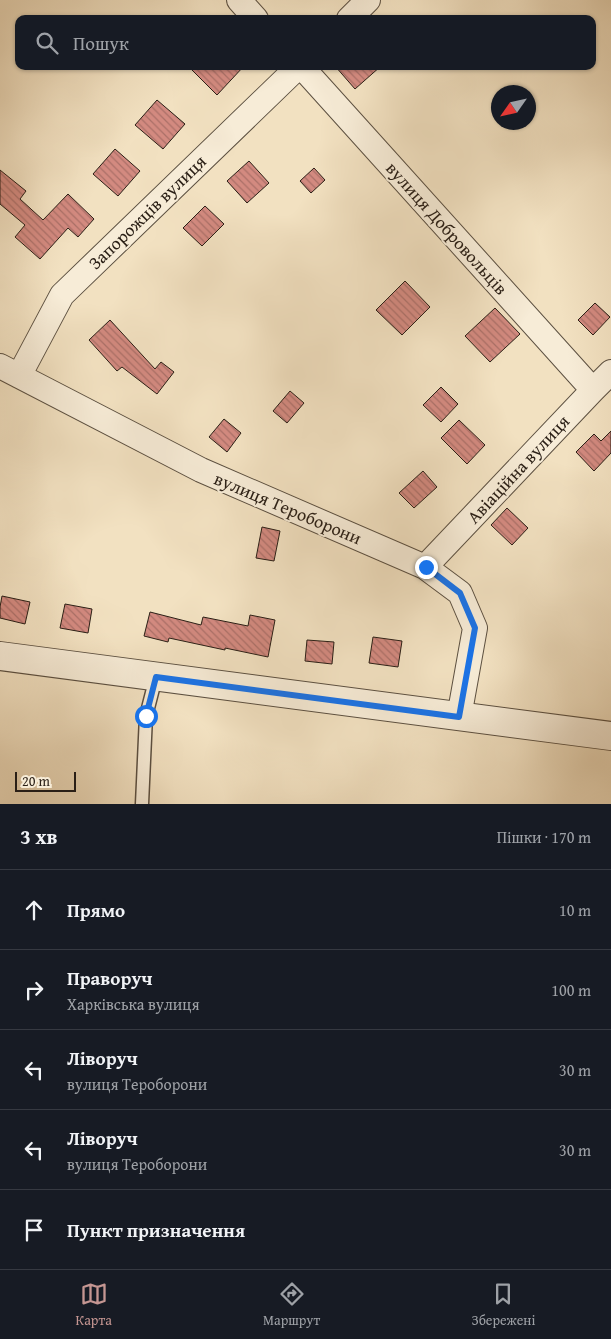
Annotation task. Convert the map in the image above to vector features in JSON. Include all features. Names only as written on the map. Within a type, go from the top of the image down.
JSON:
[{"type":"street","points":[[238,0],[252,15]]},
{"type":"street","points":[[353,15],[368,0]]},
{"type":"street","name":"Запорожців вулиця","points":[[10,371],[62,295],[296,70]]},
{"type":"street","name":"вулиця Добровольців","points":[[304,70],[593,390]]},
{"type":"street","name":"вулиця Тероборони","points":[[10,371],[201,470],[426,567],[460,593],[475,628],[459,717]]},
{"type":"street","name":"Авіаційна вулиця","points":[[426,567],[611,372]]},
{"type":"street","points":[[0,656],[611,736]]},
{"type":"lane","points":[[142,804],[146,716],[156,677]]},
{"type":"building","points":[[192,70],[240,70],[217,95]]},
{"type":"building","points":[[338,70],[376,70],[355,89]]},
{"type":"building","points":[[157,100],[185,124],[163,149],[135,125]]},
{"type":"building","points":[[115,149],[140,171],[118,196],[93,174]]},
{"type":"building","points":[[249,161],[269,183],[247,203],[227,181]]},
{"type":"building","points":[[314,168],[325,180],[311,193],[300,181]]},
{"type":"building","points":[[0,170],[26,191],[20,199],[43,220],[68,194],[94,219],[78,237],[68,228],[40,259],[15,237],[25,225],[0,204]]},
{"type":"building","points":[[205,206],[224,224],[202,246],[183,228]]},
{"type":"building","points":[[405,281],[430,307],[402,335],[376,310]]},
{"type":"building","points":[[595,303],[610,317],[593,335],[578,320]]},
{"type":"building","points":[[495,308],[520,334],[490,362],[465,336]]},
{"type":"building","points":[[110,320],[155,369],[161,362],[174,372],[157,394],[122,367],[117,371],[89,340]]},
{"type":"building","points":[[441,387],[458,404],[441,422],[423,405]]},
{"type":"building","points":[[290,391],[304,403],[287,423],[273,411]]},
{"type":"building","points":[[224,419],[241,433],[227,452],[209,437]]},
{"type":"building","points":[[459,420],[485,445],[467,464],[441,438]]},
{"type":"building","points":[[611,431],[611,453],[594,471],[576,452],[594,434],[601,441]]},
{"type":"building","points":[[423,471],[437,487],[414,508],[399,493]]},
{"type":"building","points":[[507,508],[528,528],[512,545],[491,525]]},
{"type":"building","points":[[262,527],[280,531],[274,561],[256,558]]},
{"type":"building","points":[[2,596],[30,602],[25,624],[0,618]]},
{"type":"building","points":[[65,604],[92,609],[88,633],[60,628]]},
{"type":"building","points":[[150,612],[201,625],[203,617],[248,626],[250,615],[275,620],[268,657],[169,638],[168,642],[144,636]]},
{"type":"building","points":[[373,637],[402,641],[398,667],[369,663]]},
{"type":"building","points":[[307,640],[334,642],[332,664],[305,661]]},
{"type":"route","points":[[146,716],[156,677],[459,717],[475,628],[460,593],[426,567]]}]
